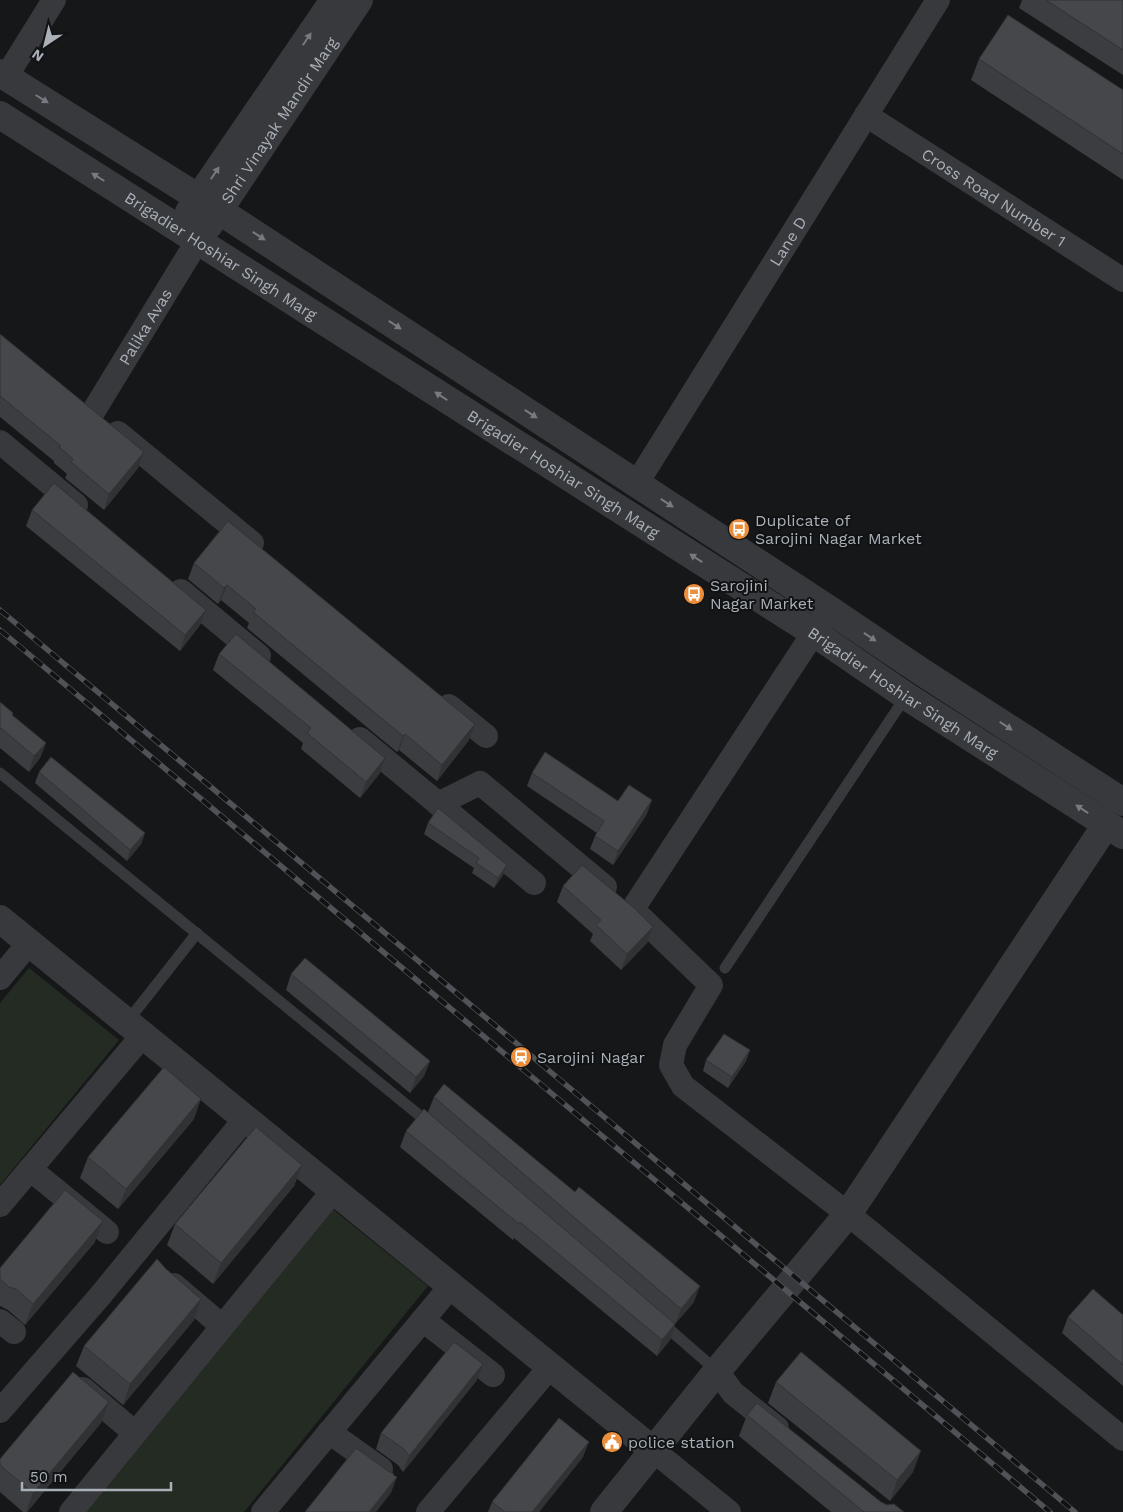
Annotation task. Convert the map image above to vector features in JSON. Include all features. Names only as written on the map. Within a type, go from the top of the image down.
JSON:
[{"type":"street","points":[[3,75],[54,0]]},
{"type":"street","points":[[209,203],[334,0]]},
{"type":"street","name":"Shri Vinayak Mandir Marg","points":[[188,234],[359,0]]},
{"type":"street","name":"Lane D","points":[[636,483],[938,0]]},
{"type":"street","name":"Brigadier Hoshiar Singh Marg","points":[[3,75],[209,203],[922,672],[1122,801]]},
{"type":"street","name":"Brigadier Hoshiar Singh Marg","points":[[0,115],[814,633],[906,696],[1115,830]]},
{"type":"street","name":"Cross Road Number 1","points":[[866,115],[1123,280]]},
{"type":"street","name":"Palika Avas","points":[[188,234],[85,406],[270,558]]},
{"type":"street","points":[[0,442],[92,518]]},
{"type":"street","points":[[161,576],[277,671]]},
{"type":"street","points":[[637,914],[634,909],[636,904],[830,610]]},
{"type":"street","points":[[432,692],[486,736]]},
{"type":"street","points":[[346,728],[534,883]]},
{"type":"street","points":[[438,804],[480,783],[637,914],[711,985],[675,1045],[671,1065],[683,1086],[848,1214],[1123,1439]]},
{"type":"street","points":[[604,1512],[717,1371],[848,1214],[1115,830],[1122,801]]},
{"type":"street","points":[[0,919],[729,1512]]},
{"type":"street","points":[[0,978],[29,943]]},
{"type":"street","points":[[0,1205],[30,1169],[135,1029]]},
{"type":"street","points":[[0,1411],[100,1296],[245,1119]]},
{"type":"street","points":[[30,1169],[107,1232]]},
{"type":"street","points":[[71,1512],[333,1191]]},
{"type":"street","points":[[166,1279],[222,1326]]},
{"type":"street","points":[[263,1512],[451,1286]]},
{"type":"street","points":[[423,1320],[493,1375]]},
{"type":"street","points":[[428,1512],[550,1367]]},
{"type":"street","points":[[717,1371],[733,1393],[792,1440]]},
{"type":"street","points":[[74,1382],[135,1433]]},
{"type":"street","points":[[329,1432],[390,1476]]},
{"type":"lane","points":[[725,968],[906,696]]},
{"type":"lane","points":[[0,773],[437,1130]]},
{"type":"lane","points":[[135,1029],[197,933]]},
{"type":"lane","points":[[651,1314],[717,1371]]},
{"type":"shaded area","points":[[29,968],[119,1040],[0,1185],[0,1003]]},
{"type":"shaded area","points":[[330,1207],[428,1286],[244,1512],[82,1512]]},
{"type":"building","points":[[1046,0],[1123,0],[1123,50]]},
{"type":"building","points":[[1008,15],[1123,90],[1123,154],[979,59]]},
{"type":"building","points":[[0,334],[144,452],[109,494],[71,462],[73,459],[59,447],[61,446],[0,396]]},
{"type":"building","points":[[54,483],[206,610],[185,635],[32,510]]},
{"type":"building","points":[[228,521],[475,724],[442,765],[405,734],[403,736],[253,612],[256,609],[227,585],[224,588],[194,563]]},
{"type":"building","points":[[236,634],[385,758],[366,782],[307,733],[311,728],[219,654]]},
{"type":"building","points":[[0,702],[13,713],[12,715],[46,743],[34,756],[0,729]]},
{"type":"building","points":[[545,752],[618,801],[629,785],[652,800],[618,851],[595,836],[604,821],[532,773]]},
{"type":"building","points":[[51,757],[145,833],[130,850],[39,772]]},
{"type":"building","points":[[438,808],[507,865],[498,878],[476,863],[479,858],[428,823]]},
{"type":"building","points":[[582,865],[634,908],[653,927],[627,954],[596,925],[601,920],[563,886]]},
{"type":"building","points":[[305,958],[430,1061],[416,1077],[291,974]]},
{"type":"building","points":[[724,1034],[750,1050],[732,1077],[706,1060]]},
{"type":"building","points":[[164,1067],[201,1099],[126,1189],[88,1157]]},
{"type":"building","points":[[444,1084],[575,1192],[579,1187],[700,1286],[681,1309],[434,1097]]},
{"type":"building","points":[[424,1109],[675,1324],[662,1340],[520,1222],[519,1224],[406,1131]]},
{"type":"building","points":[[256,1127],[302,1165],[221,1263],[175,1224]]},
{"type":"building","points":[[65,1190],[103,1221],[33,1304],[16,1289],[9,1287],[0,1279],[0,1268]]},
{"type":"building","points":[[157,1259],[201,1299],[130,1384],[84,1346]]},
{"type":"building","points":[[1093,1289],[1123,1315],[1123,1365],[1068,1317]]},
{"type":"building","points":[[454,1342],[483,1364],[409,1456],[404,1449],[381,1433]]},
{"type":"building","points":[[801,1352],[921,1451],[897,1480],[776,1382]]},
{"type":"building","points":[[73,1372],[109,1402],[33,1493],[0,1465],[0,1459]]},
{"type":"building","points":[[757,1403],[881,1502],[887,1505],[894,1504],[904,1512],[864,1512],[747,1415]]},
{"type":"building","points":[[559,1418],[589,1442],[532,1512],[505,1512],[492,1502]]},
{"type":"building","points":[[356,1448],[397,1477],[369,1512],[305,1512]]},
{"type":"railway","points":[[0,610],[1075,1512]]},
{"type":"railway","points":[[0,630],[1050,1512]]},
{"type":"place","name":"Duplicate of Sarojini Nagar Market","points":[[739,529]]},
{"type":"place","name":"Sarojini Nagar Market","points":[[694,594]]},
{"type":"place","name":"Sarojini Nagar","points":[[521,1057]]},
{"type":"place","name":"police station","points":[[612,1442]]}]
